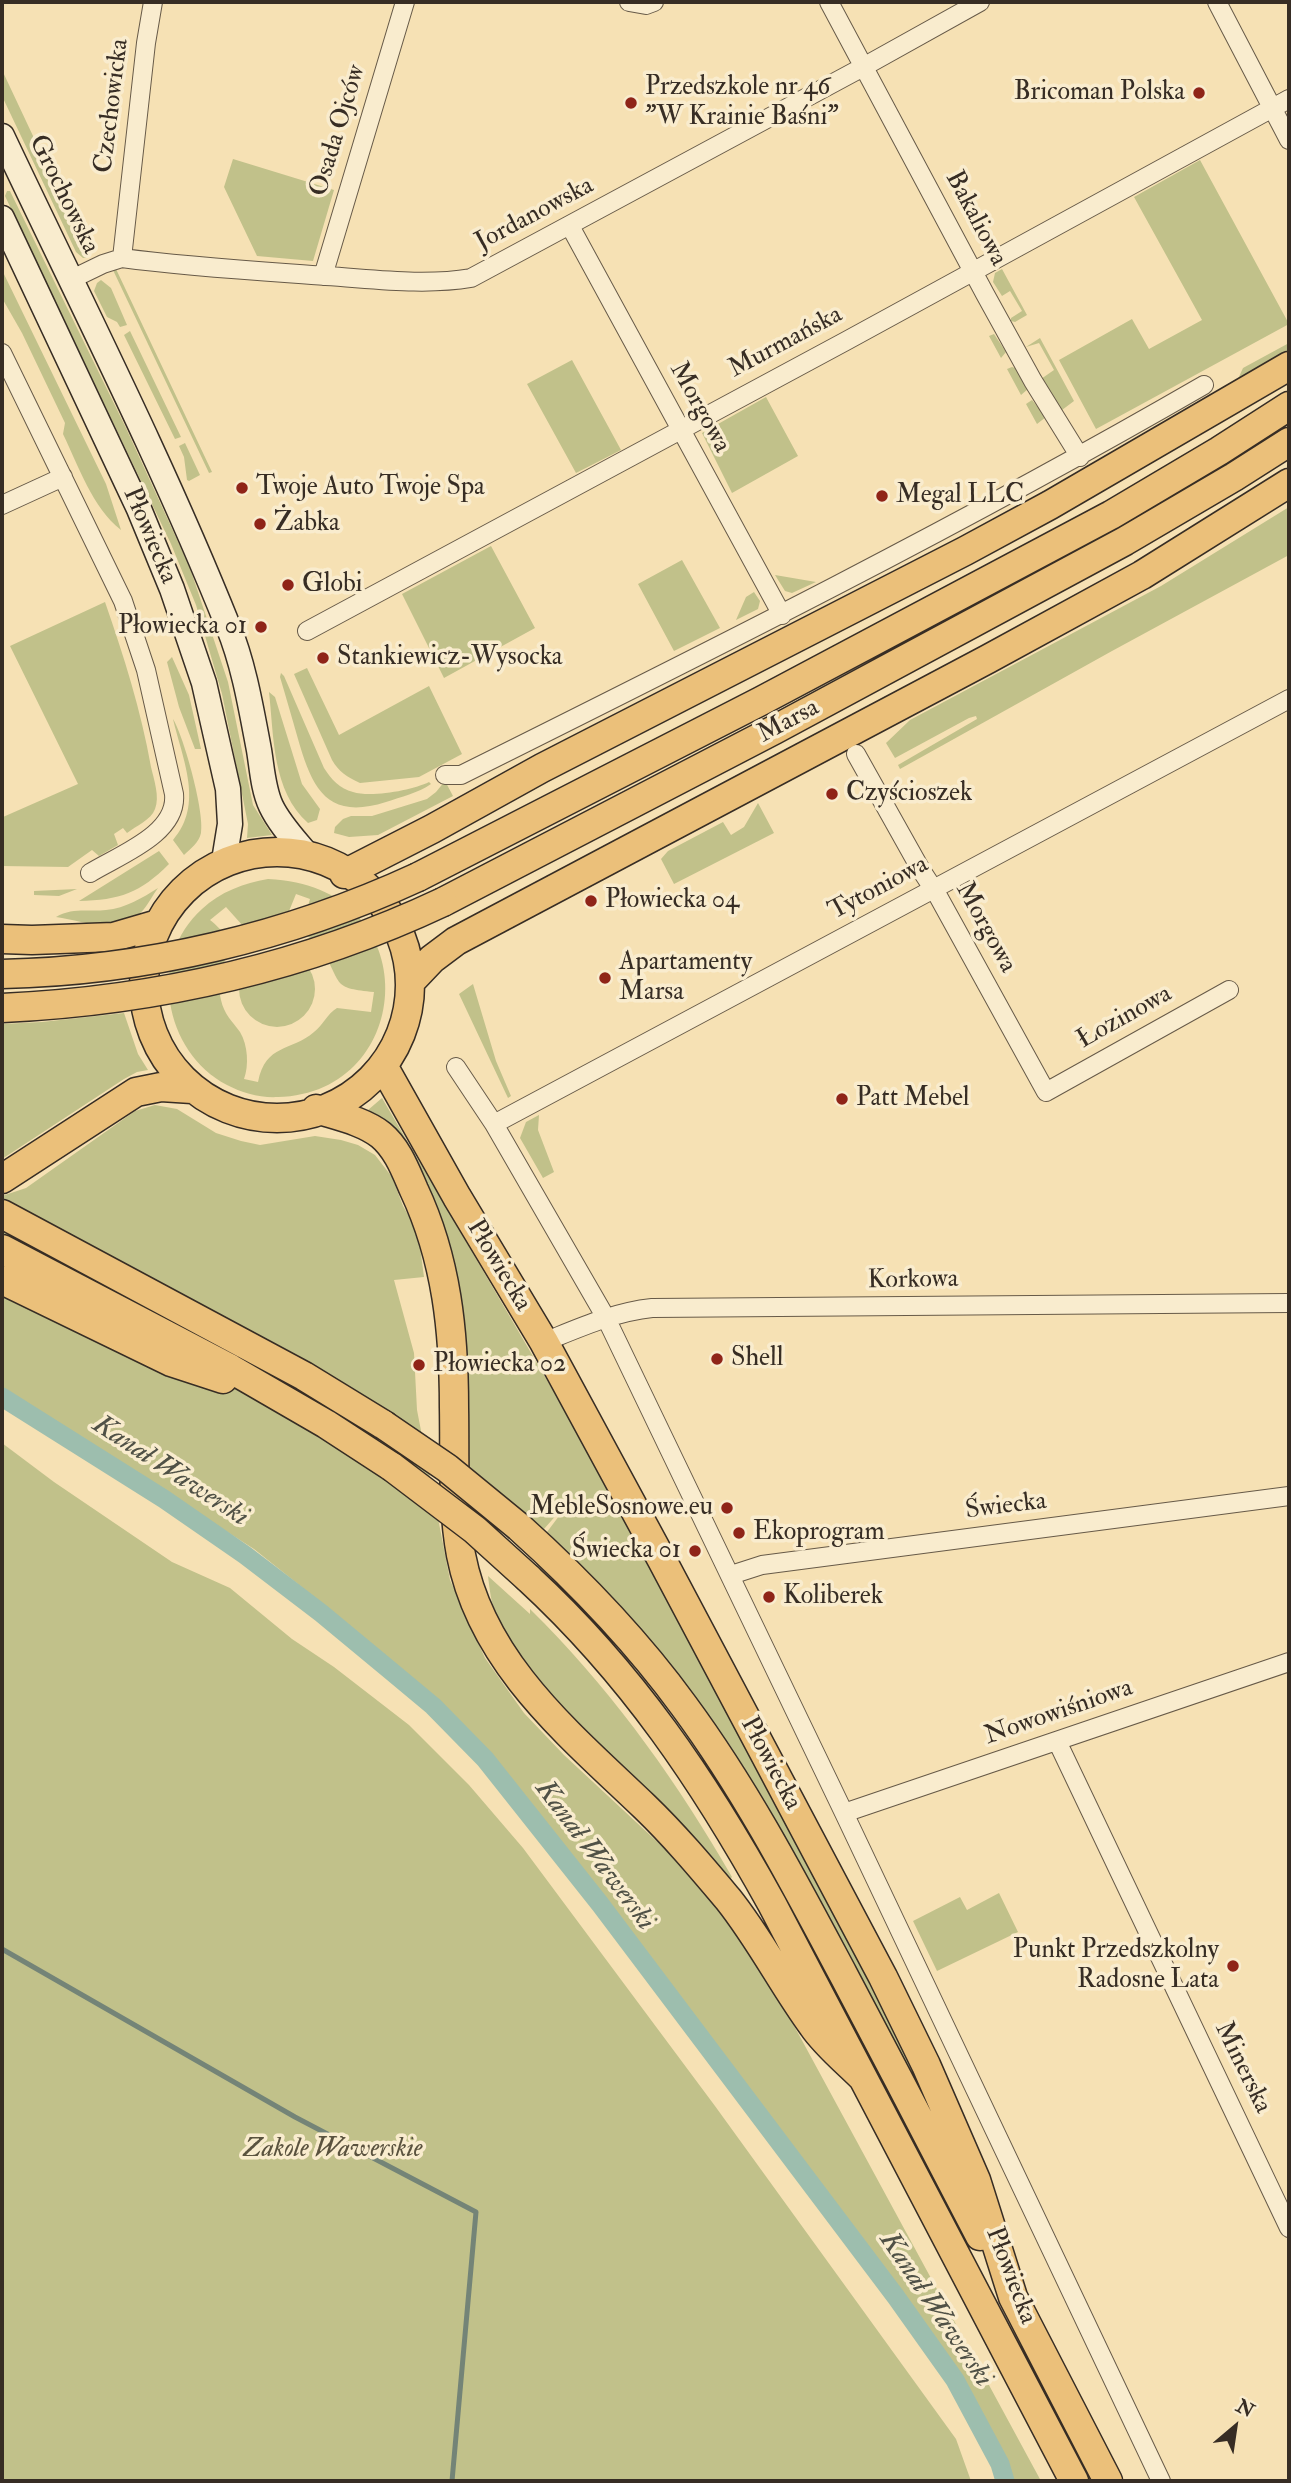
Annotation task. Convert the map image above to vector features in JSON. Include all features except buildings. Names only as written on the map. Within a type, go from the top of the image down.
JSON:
[{"type":"main road","name":"Grochowska","points":[[2,136],[70,280]]},
{"type":"main road","name":"Płowiecka","points":[[3,226],[139,509],[172,589],[204,683],[228,789],[230,824],[224,861]]},
{"type":"main road","name":"Płowiecka","points":[[70,280],[162,470],[230,633],[251,707],[270,805],[309,857]]},
{"type":"main road","points":[[344,874],[542,768],[965,551],[1050,505],[1289,366]]},
{"type":"main road","name":"Marsa","points":[[2,974],[65,971],[142,961],[211,948],[274,932],[337,911],[418,877],[578,796],[1111,515],[1289,406]]},
{"type":"main road","name":"Marsa","points":[[2,1008],[138,995],[205,982],[270,966],[366,935],[456,895],[774,730],[1125,541],[1289,442]]},
{"type":"main road","name":"Marsa","points":[[413,979],[432,959],[456,941],[1142,575],[1289,483]]},
{"type":"main road","points":[[859,648],[902,608],[1011,543],[1050,505]]},
{"type":"main road","points":[[774,730],[880,696],[939,667],[988,659]]},
{"type":"main road","points":[[266,852],[309,857],[344,874],[369,892],[395,923],[404,940],[413,979],[412,1006],[407,1028],[400,1047],[385,1069],[358,1091],[316,1109],[287,1114],[248,1115],[211,1102],[192,1089],[173,1071],[161,1054],[150,1027],[144,972],[147,951],[155,925],[184,887],[224,861],[266,852]]},
{"type":"main road","points":[[2,939],[114,937],[155,925]]},
{"type":"main road","name":"Płowiecka","points":[[385,1069],[457,1197],[544,1342],[662,1559],[903,2018],[976,2180],[1013,2297],[1108,2481]]},
{"type":"main road","points":[[2,1179],[136,1092],[161,1087],[192,1089]]},
{"type":"main road","points":[[316,1109],[360,1122],[384,1137],[405,1170],[433,1236],[447,1293],[452,1337],[454,1494],[461,1555],[477,1604],[502,1656],[540,1704],[685,1848],[731,1903],[814,2029],[862,2077]]},
{"type":"main road","points":[[2,1214],[304,1376],[384,1425],[454,1474],[519,1527],[556,1561],[623,1631],[682,1703],[728,1768],[798,1889],[1013,2297]]},
{"type":"main road","points":[[2,1249],[35,1282]]},
{"type":"main road","points":[[2,1280],[35,1282]]},
{"type":"main road","name":"Płowiecka","points":[[35,1282],[165,1333],[270,1392],[392,1466],[475,1530],[528,1578],[582,1632],[624,1680],[695,1773],[733,1834],[1074,2481]]},
{"type":"street","name":"Czechowicka","points":[[122,258],[153,2]]},
{"type":"street","name":"Osada Ojców","points":[[323,275],[405,2]]},
{"type":"street","points":[[629,2],[646,5],[654,2]]},
{"type":"street","name":"Bakaliowa","points":[[829,2],[972,271],[1033,381],[1080,457]]},
{"type":"street","name":"Jordanowska","points":[[70,280],[122,258],[254,271],[416,281],[471,278],[980,2]]},
{"type":"street","points":[[1217,2],[1289,140]]},
{"type":"street","name":"Murmańska","points":[[307,631],[1289,99]]},
{"type":"street","name":"Morgowa","points":[[570,226],[782,615]]},
{"type":"street","points":[[2,353],[123,601],[157,711],[175,802],[170,818],[163,827],[90,873]]},
{"type":"street","points":[[445,775],[461,775],[782,615],[1080,457],[1204,385]]},
{"type":"street","points":[[2,505],[63,477]]},
{"type":"street","name":"Tytoniowa","points":[[494,1124],[1289,699]]},
{"type":"street","name":"Morgowa","points":[[856,754],[1046,1092]]},
{"type":"street","name":"Łozinowa","points":[[1046,1092],[1229,990]]},
{"type":"street","name":"Płowiecka","points":[[456,1067],[494,1124],[606,1318],[1161,2481]]},
{"type":"street","name":"Korkowa","points":[[544,1342],[630,1310],[652,1308],[1289,1303]]},
{"type":"street","name":"Świecka","points":[[731,1576],[762,1565],[1289,1496]]},
{"type":"street","name":"Nowowiśniowa","points":[[844,1813],[1289,1662]]},
{"type":"street","name":"Minerska","points":[[1056,1741],[1289,2228]]},
{"type":"green space","points":[[2,70],[89,255],[88,258],[83,258],[76,252],[2,96]]},
{"type":"green space","points":[[233,159],[334,190],[313,261],[257,256],[224,187]]},
{"type":"green space","points":[[1200,160],[1289,324],[1096,429],[1059,360],[1132,319],[1149,349],[1202,320],[1134,197]]},
{"type":"green space","points":[[7,191],[10,191],[126,428],[190,568],[228,682],[253,805],[272,835],[247,838],[248,824],[222,694],[196,605],[171,544],[5,196]]},
{"type":"green space","points":[[116,269],[212,472],[209,473],[113,270]]},
{"type":"green space","points":[[1002,269],[1027,315],[1015,322],[1011,321],[1011,318],[1022,311],[1010,291],[1002,296],[993,282],[995,273]]},
{"type":"green space","points":[[2,270],[106,484],[121,530],[94,498],[63,434],[65,423],[22,333],[2,298]]},
{"type":"green space","points":[[101,280],[111,288],[127,325],[120,327],[117,322],[107,317],[94,291]]},
{"type":"green space","points":[[130,331],[181,437],[175,439],[124,335]]},
{"type":"green space","points":[[994,334],[1006,352],[1001,358],[989,336]]},
{"type":"green space","points":[[1040,338],[1074,401],[1062,410],[1041,379],[1054,370],[1039,343],[1026,347]]},
{"type":"green space","points":[[1289,343],[1289,351],[1240,381],[1238,379],[1243,368]]},
{"type":"green space","points":[[572,360],[621,450],[576,473],[527,384]]},
{"type":"green space","points":[[1012,367],[1028,389],[1021,395],[1007,369]]},
{"type":"green space","points":[[766,397],[798,456],[732,493],[702,433]]},
{"type":"green space","points":[[1032,400],[1046,417],[1037,424],[1026,404]]},
{"type":"green space","points":[[185,443],[200,475],[189,481],[179,446]]},
{"type":"green space","points":[[1289,507],[1289,555],[900,769],[898,765],[977,719],[976,716],[969,718],[895,758],[886,743],[910,720],[1161,586]]},
{"type":"green space","points":[[491,546],[535,628],[444,678],[402,594]]},
{"type":"green space","points":[[682,560],[720,628],[674,651],[638,584]]},
{"type":"green space","points":[[775,575],[816,582],[792,593],[785,591]]},
{"type":"green space","points":[[754,592],[760,601],[758,609],[736,620],[746,597]]},
{"type":"green space","points":[[105,602],[142,725],[156,788],[155,809],[147,820],[127,833],[123,828],[114,834],[118,845],[99,856],[92,850],[68,867],[2,866],[3,817],[78,784],[10,646]]},
{"type":"green space","points":[[172,657],[189,695],[201,749],[195,749],[179,707],[167,662]]},
{"type":"green space","points":[[307,668],[339,735],[429,686],[462,754],[419,777],[360,783],[351,779],[332,760],[294,674]]},
{"type":"green space","points":[[281,673],[324,768],[340,786],[361,794],[381,794],[429,782],[431,784],[421,790],[366,807],[349,807],[325,796],[316,785],[303,757]]},
{"type":"green space","points":[[269,692],[275,697],[302,784],[320,809],[317,820],[308,823],[296,810],[281,779],[274,745]]},
{"type":"green space","points":[[173,719],[193,775],[200,809],[201,833],[194,846],[184,855],[173,840],[187,812],[188,782]]},
{"type":"green space","points":[[445,781],[453,796],[378,835],[349,837],[334,833],[335,827],[343,819],[351,816],[372,816],[427,799]]},
{"type":"green space","points":[[758,803],[774,833],[674,884],[661,859],[668,851],[723,822],[731,835],[744,827]]},
{"type":"green space","points":[[159,851],[169,864],[139,888],[106,899],[79,901]]},
{"type":"green space","points":[[268,879],[320,890],[357,915],[379,950],[386,989],[378,1028],[358,1063],[324,1087],[278,1097],[258,1096],[239,1090],[206,1070],[189,1050],[177,1028],[170,1003],[169,978],[174,953],[185,929],[202,909],[217,898],[241,886]],"holes":[[[296,894],[310,899],[305,916],[305,934],[321,949],[341,984],[352,989],[374,992],[371,1012],[337,1008],[314,1032],[273,1054],[262,1069],[258,1082],[244,1079],[247,1062],[245,1043],[221,1000],[220,983],[226,944],[222,932],[210,920],[226,907],[243,926],[285,921]]]},
{"type":"green space","points":[[158,888],[141,912],[120,924],[99,925],[56,917],[75,911],[120,907]]},
{"type":"green space","points":[[77,889],[59,896],[34,895],[34,891]]},
{"type":"green space","points":[[270,951],[284,951],[298,957],[309,968],[313,974],[313,1004],[304,1016],[292,1025],[270,1027],[256,1021],[245,1010],[239,996],[239,982],[245,968],[256,957]]},
{"type":"green space","points":[[473,984],[496,1061],[511,1096],[508,1098],[459,994]]},
{"type":"green space","points":[[124,1013],[138,1054],[148,1070],[124,1079],[2,1159],[2,1024]]},
{"type":"green space","points":[[382,1098],[589,1452],[882,2002],[938,2124],[700,1703],[642,1630],[547,1532],[562,1512],[544,1529],[466,1464],[466,1381],[387,1122],[368,1110]]},
{"type":"green space","points":[[155,1105],[177,1109],[216,1133],[260,1145],[315,1136],[358,1145],[375,1155],[392,1177],[403,1206],[418,1232],[424,1277],[394,1280],[414,1353],[417,1410],[450,1580],[485,1658],[524,1713],[564,1755],[665,1849],[734,1928],[779,1998],[1041,2481],[1009,2481],[1002,2459],[982,2417],[918,2317],[555,1840],[466,1731],[313,1596],[254,1549],[2,1388],[2,1196],[26,1188],[135,1111]]},
{"type":"green space","points":[[539,1115],[538,1130],[554,1172],[543,1178],[520,1138],[526,1122]]},
{"type":"green space","name":"Zakole Wawerskie","points":[[2,1443],[54,1482],[172,1562],[230,1588],[292,1639],[334,1667],[409,1725],[469,1785],[523,1848],[715,2106],[956,2439],[971,2481],[2,2481]]},
{"type":"green space","points":[[488,1576],[530,1614],[530,1609],[598,1682],[691,1809],[732,1877],[730,1879],[708,1853],[563,1710],[534,1675],[512,1645],[501,1624],[492,1602]]},
{"type":"green space","points":[[999,1893],[1018,1932],[937,1971],[913,1921],[960,1897],[967,1910]]},
{"type":"waterway","name":"Kanał Wawerski","points":[[2,1397],[164,1499],[245,1555],[321,1613],[433,1706],[485,1759],[600,1904],[896,2297],[955,2380],[1000,2464],[1005,2481]]},
{"type":"waterway","points":[[2,1949],[295,2117],[476,2212],[452,2481]]},
{"type":"place","name":"Bricoman Polska","points":[[1199,93]]},
{"type":"place","name":"Przedszkole nr 46 \"W Krainie Baśni\"","points":[[631,103]]},
{"type":"place","name":"Twoje Auto Twoje Spa","points":[[242,488]]},
{"type":"place","name":"Megal LLC","points":[[882,496]]},
{"type":"place","name":"Żabka","points":[[260,524]]},
{"type":"place","name":"Globi","points":[[288,585]]},
{"type":"place","name":"Płowiecka 01","points":[[261,627]]},
{"type":"place","name":"Stankiewicz-Wysocka","points":[[323,658]]},
{"type":"place","name":"Czyścioszek","points":[[832,794]]},
{"type":"place","name":"Płowiecka 04","points":[[591,901]]},
{"type":"place","name":"Apartamenty Marsa","points":[[605,978]]},
{"type":"place","name":"Patt Mebel","points":[[842,1099]]},
{"type":"place","name":"Shell","points":[[717,1359]]},
{"type":"place","name":"Płowiecka 02","points":[[419,1365]]},
{"type":"place","name":"MebleSosnowe.eu","points":[[727,1508]]},
{"type":"place","name":"Ekoprogram","points":[[739,1533]]},
{"type":"place","name":"Świecka 01","points":[[695,1551]]},
{"type":"place","name":"Koliberek","points":[[769,1597]]},
{"type":"place","name":"Punkt Przedszkolny Radosne Lata","points":[[1233,1966]]}]
